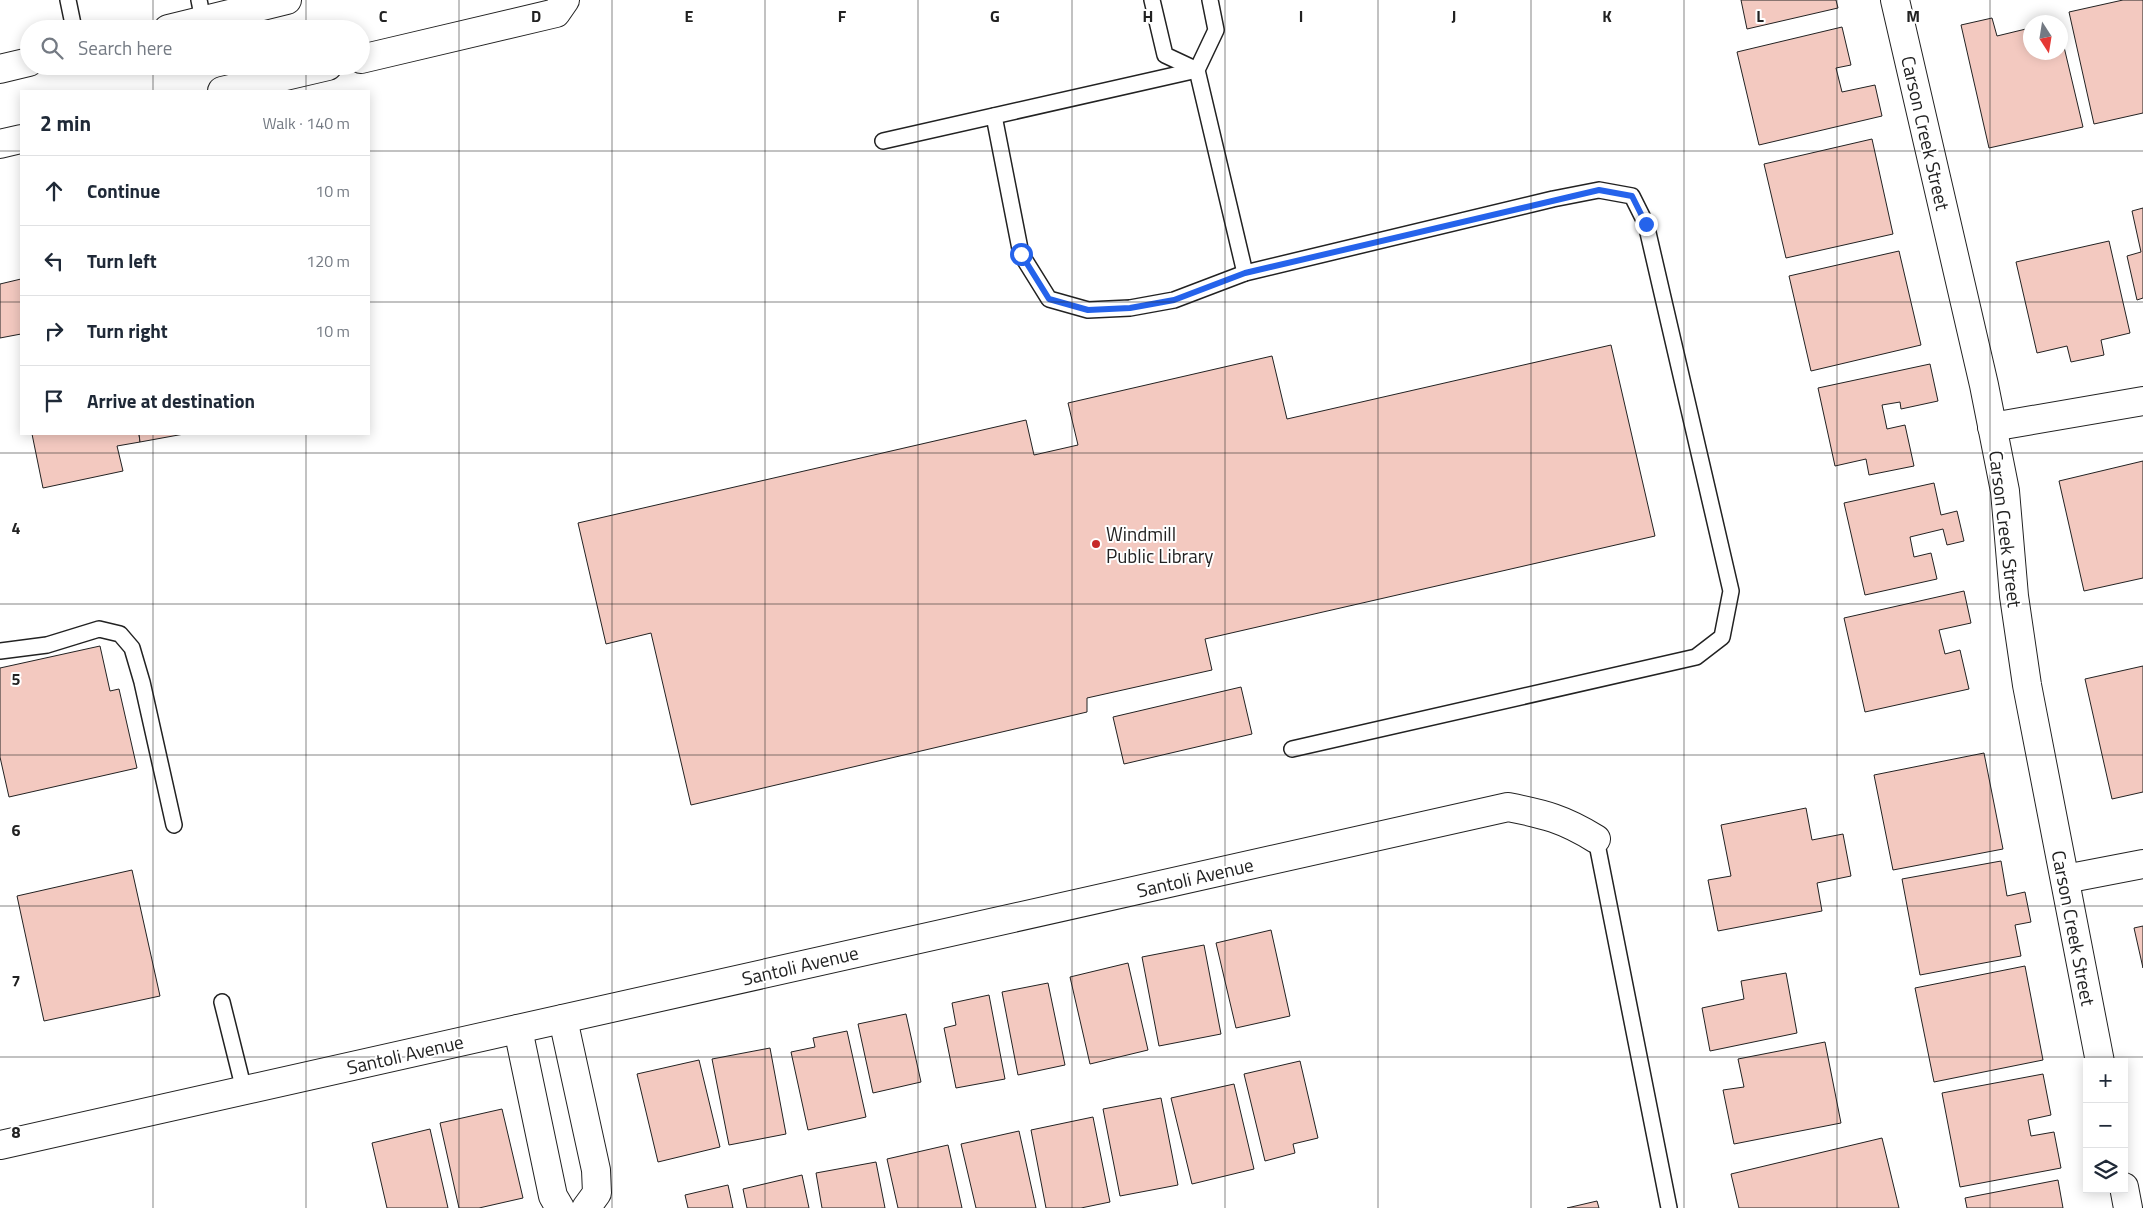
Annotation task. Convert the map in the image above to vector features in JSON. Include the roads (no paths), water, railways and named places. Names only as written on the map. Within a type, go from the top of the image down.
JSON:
[{"type":"street","points":[[184,20],[201,10],[287,0]]},
{"type":"street","points":[[370,56],[556,13],[566,0]]},
{"type":"street","name":"Carson Creek Street","points":[[1895,0],[2005,491],[2014,596],[2026,675],[2099,1058]]},
{"type":"street","points":[[0,69],[20,64]]},
{"type":"street","points":[[226,90],[290,75]]},
{"type":"street","points":[[0,144],[20,139]]},
{"type":"street","points":[[1992,427],[2143,400]]},
{"type":"street","name":"Santoli Avenue","points":[[0,1145],[1508,807],[1552,816],[1596,838]]},
{"type":"street","points":[[2065,879],[2143,864]]},
{"type":"street","points":[[563,1019],[596,1170],[597,1193],[586,1208]]},
{"type":"street","points":[[518,1029],[553,1196],[560,1208]]},
{"type":"street","points":[[2125,1193],[2128,1208]]},
{"type":"lane","points":[[68,0],[72,20]]},
{"type":"lane","points":[[1152,0],[1165,55],[1197,70]]},
{"type":"lane","points":[[1210,0],[1216,30],[1197,70],[1245,273]]},
{"type":"lane","points":[[884,141],[1197,70]]},
{"type":"lane","points":[[994,116],[1021,254],[1049,299],[1088,310],[1130,308],[1174,300],[1245,273],[1599,190],[1632,196],[1646,224],[1731,591],[1722,637],[1696,657],[1292,749]]},
{"type":"lane","points":[[0,652],[47,645],[99,629],[120,634],[132,648],[142,682],[174,825]]},
{"type":"lane","points":[[1596,838],[1669,1208]]},
{"type":"lane","points":[[222,1002],[244,1090]]},
{"type":"place","name":"Windmill Public Library","points":[[1096,544]]}]
